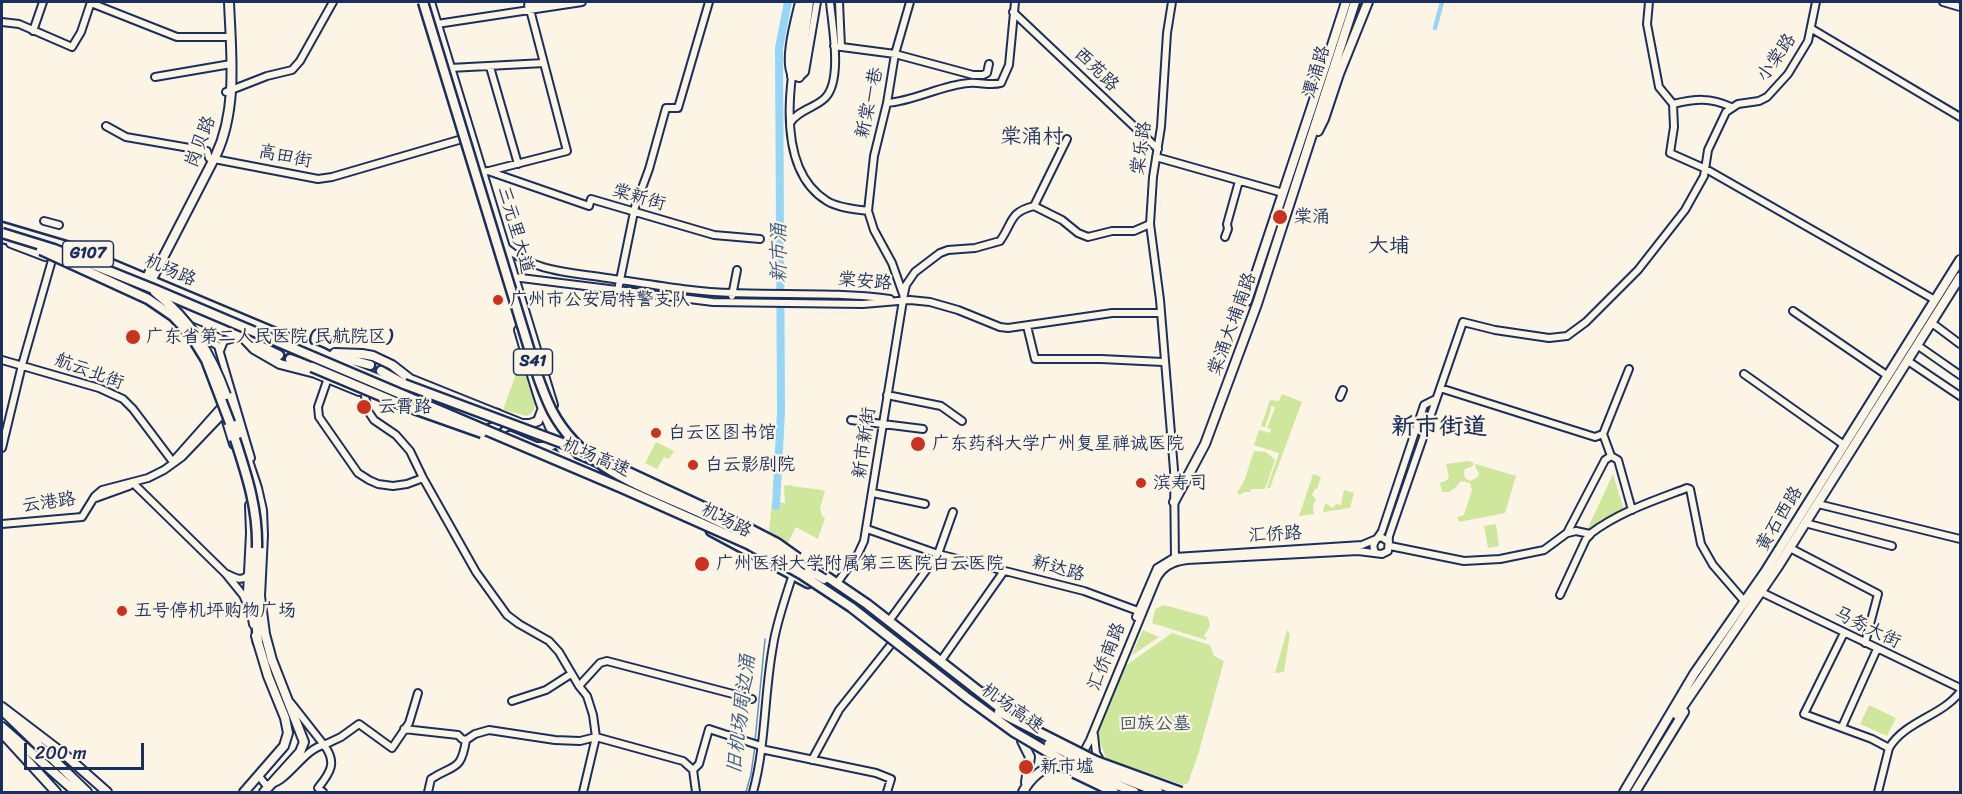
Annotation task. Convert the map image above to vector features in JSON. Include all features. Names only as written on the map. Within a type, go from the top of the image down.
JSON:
[{"type":"highway","name":"机场高速","points":[[422,2],[533,362],[548,402],[560,424],[579,447],[610,471],[757,540],[824,579],[876,615],[999,712],[1071,756],[1110,775],[1158,792]]},
{"type":"highway","name":"机场高速","points":[[2,234],[54,249],[102,268],[722,531],[787,566],[868,619],[1014,732],[1070,765],[1134,792]]},
{"type":"highway","points":[[2,234],[148,299],[173,316],[190,334],[206,360],[230,423]]},
{"type":"highway","name":"机场路","points":[[2,234],[28,234],[73,248],[324,353]]},
{"type":"highway","name":"机场路","points":[[2,234],[53,256],[108,272],[141,290],[375,386],[570,460],[793,574],[846,606],[1022,741],[1080,773],[1125,792]]},
{"type":"highway","points":[[246,339],[279,355]]},
{"type":"highway","points":[[324,353],[370,365]]},
{"type":"highway","points":[[324,353],[353,369],[567,450],[725,529],[766,544]]},
{"type":"highway","points":[[290,359],[414,410],[554,459]]},
{"type":"highway","points":[[381,371],[405,384],[573,447],[706,507],[777,543],[824,579]]},
{"type":"highway","points":[[490,429],[497,425],[499,419],[497,414]]},
{"type":"highway","points":[[524,441],[531,436],[526,426]]},
{"type":"highway","points":[[235,439],[254,499],[257,526],[254,595],[258,642]]},
{"type":"highway","points":[[584,467],[579,457],[590,456]]},
{"type":"highway","name":"机场路","points":[[766,544],[837,583],[965,682],[982,689],[1010,707],[1025,725],[1078,758]]},
{"type":"highway","points":[[999,712],[1096,761],[1181,792]]},
{"type":"highway","points":[[1014,732],[1072,771],[1114,792]]},
{"type":"highway","points":[[1078,758],[1163,792]]},
{"type":"main road","name":"岗贝路","points":[[224,2],[228,37]]},
{"type":"main road","name":"岗贝路","points":[[149,280],[224,133],[229,65],[229,2]]},
{"type":"main road","name":"三元里大道","points":[[422,2],[543,408],[556,440],[570,460]]},
{"type":"main road","name":"三元里大道","points":[[430,2],[485,172],[504,246],[551,400],[568,437],[590,456]]},
{"type":"main road","points":[[796,77],[801,2]]},
{"type":"main road","points":[[797,64],[809,2]]},
{"type":"main road","points":[[1297,147],[1304,117],[1341,2]]},
{"type":"main road","name":"潭涌路","points":[[1307,151],[1346,2]]},
{"type":"main road","name":"潭涌路","points":[[1297,147],[1317,107],[1355,2]]},
{"type":"main road","points":[[1338,54],[1360,2]]},
{"type":"main road","points":[[1307,151],[1324,119],[1338,74],[1368,2]]},
{"type":"main road","points":[[425,17],[435,19]]},
{"type":"main road","name":"棠涌大埔南路","points":[[1247,301],[1297,147]]},
{"type":"main road","name":"棠涌大埔南路","points":[[1174,501],[1205,444],[1257,304],[1307,151]]},
{"type":"main road","points":[[28,234],[108,272],[146,285],[182,316],[206,349],[226,395],[260,498],[263,535],[260,585],[262,619],[272,660],[302,735],[303,746],[264,792]]},
{"type":"main road","name":"黄石西路","points":[[1698,677],[1761,592],[1844,445],[1960,260]]},
{"type":"main road","name":"黄石西路","points":[[1796,530],[1805,523],[1818,504],[1960,277]]},
{"type":"main road","points":[[141,290],[188,316],[246,339]]},
{"type":"main road","points":[[141,290],[183,329],[200,357],[223,410],[241,464],[249,500],[251,533],[248,593],[258,642],[268,676],[285,718],[288,733],[284,747],[244,792]]},
{"type":"main road","points":[[233,327],[254,349],[272,360],[328,378],[356,390],[364,391],[375,386]]},
{"type":"main road","name":"机场路","points":[[324,353],[369,355],[388,363],[410,380],[526,426],[718,516],[766,544]]},
{"type":"main road","points":[[526,426],[538,421],[543,408]]},
{"type":"main road","points":[[538,447],[550,446],[556,440],[560,422]]},
{"type":"main road","name":"黄石西路","points":[[1629,792],[1745,602],[1789,544]]},
{"type":"main road","points":[[1618,792],[1680,693],[1698,677]]},
{"type":"main road","points":[[1635,792],[1683,714],[1698,677]]},
{"type":"main road","points":[[2,708],[87,792]]},
{"type":"main road","points":[[2,708],[65,755],[107,792]]},
{"type":"main road","name":"黄石西路","points":[[1624,792],[1672,719]]},
{"type":"main road","points":[[2,727],[76,792]]},
{"type":"main road","points":[[2,733],[56,792]]},
{"type":"main road","points":[[1022,741],[1030,757],[1029,771],[1022,792]]},
{"type":"main road","points":[[1022,792],[1029,781],[1044,770],[1060,766],[1080,773]]},
{"type":"street","points":[[33,31],[43,2]]},
{"type":"street","points":[[2,22],[19,24],[72,47],[81,32],[91,2],[177,37],[228,37]]},
{"type":"street","points":[[228,91],[267,76],[285,73],[296,67],[333,2]]},
{"type":"street","points":[[435,19],[560,2]]},
{"type":"street","points":[[529,6],[582,2]]},
{"type":"street","points":[[618,290],[634,213],[666,108],[678,108],[709,2]]},
{"type":"street","points":[[796,77],[789,71],[801,2]]},
{"type":"street","points":[[796,77],[805,72],[817,2],[824,2]]},
{"type":"street","points":[[830,2],[837,46]]},
{"type":"street","points":[[791,123],[794,117],[828,95],[834,76],[839,2]]},
{"type":"street","name":"新棠一巷","points":[[868,211],[874,156],[887,103],[895,54],[910,2]]},
{"type":"street","name":"棠乐路","points":[[1160,313],[1150,224],[1152,182],[1162,118],[1167,33],[1172,2]]},
{"type":"street","points":[[1648,2],[1647,24],[1659,87],[1673,104],[1674,127],[1670,153],[1706,169],[1935,300]]},
{"type":"street","name":"小棠路","points":[[1731,107],[1759,101],[1773,91],[1793,67],[1808,41],[1816,2]]},
{"type":"street","points":[[1943,2],[1960,7]]},
{"type":"street","points":[[887,103],[904,101],[964,83],[994,85],[1001,83],[1009,65],[1014,5]]},
{"type":"street","name":"西苑路","points":[[1014,5],[1158,149]]},
{"type":"street","points":[[485,172],[567,152],[529,6]]},
{"type":"street","points":[[1812,29],[1960,117]]},
{"type":"street","points":[[837,46],[895,54],[973,75],[987,73],[989,63]]},
{"type":"street","points":[[450,68],[544,63]]},
{"type":"street","points":[[155,77],[229,65]]},
{"type":"street","points":[[489,67],[518,164]]},
{"type":"street","points":[[796,77],[790,135],[802,173],[814,190],[830,203],[868,211],[874,230],[886,249],[899,279],[902,300]]},
{"type":"street","points":[[1436,399],[1425,405],[1385,521],[1373,545],[1376,553],[1385,554],[1390,544],[1389,536],[1463,322],[1495,330],[1549,338],[1573,333],[1638,270],[1685,210],[1701,184],[1706,169],[1708,150],[1731,107],[1710,99],[1673,104]]},
{"type":"street","name":"高田街","points":[[106,126],[126,137],[207,151],[212,158],[318,179],[462,139]]},
{"type":"street","points":[[1035,206],[1067,139]]},
{"type":"street","points":[[1156,157],[1282,194]]},
{"type":"street","name":"棠新街","points":[[485,172],[589,206],[591,199],[714,235],[760,239]]},
{"type":"street","points":[[1226,237],[1227,224],[1239,181]]},
{"type":"street","points":[[902,300],[910,279],[934,256],[944,251],[997,243],[1014,215],[1023,209],[1035,206],[1088,237],[1112,231],[1134,231],[1150,224]]},
{"type":"street","points":[[44,221],[59,225]]},
{"type":"street","name":"棠安路","points":[[504,246],[516,257],[543,268],[620,280],[732,293],[865,295],[902,300]]},
{"type":"street","points":[[2,448],[22,365],[53,256]]},
{"type":"street","points":[[731,302],[737,270]]},
{"type":"street","name":"棠安路","points":[[503,276],[694,300],[863,304],[902,300]]},
{"type":"street","points":[[902,300],[930,302],[958,310],[1000,327],[1027,326],[1112,313],[1160,313],[1174,470],[1175,560]]},
{"type":"street","name":"新市新街","points":[[837,583],[862,547],[867,529],[902,300]]},
{"type":"street","points":[[1247,301],[1257,304]]},
{"type":"street","points":[[1793,311],[1888,376]]},
{"type":"street","points":[[1932,322],[1960,344]]},
{"type":"street","points":[[1027,326],[1035,359],[1163,362]]},
{"type":"street","points":[[220,355],[221,345],[227,339],[234,337],[246,339]]},
{"type":"street","points":[[200,357],[201,347],[210,340],[218,346],[257,488]]},
{"type":"street","points":[[1917,345],[1960,375]]},
{"type":"street","name":"航云北街","points":[[2,360],[99,388],[123,399],[173,462]]},
{"type":"street","points":[[1908,361],[1960,396]]},
{"type":"street","points":[[1376,540],[1384,538],[1390,544],[1464,561],[1500,559],[1538,551],[1553,545],[1570,530],[1609,457],[1603,434],[1629,369]]},
{"type":"street","points":[[1744,374],[1844,445]]},
{"type":"street","points":[[328,378],[318,407],[319,417],[358,473],[385,486],[407,484],[423,478]]},
{"type":"street","points":[[1440,388],[1590,436],[1599,437],[1603,434]]},
{"type":"street","points":[[364,391],[368,411],[374,420],[404,442],[476,572],[507,615],[549,641],[559,652],[591,703],[596,737],[583,792]]},
{"type":"street","points":[[887,395],[937,405],[962,421]]},
{"type":"street","name":"云港路","points":[[2,524],[80,517],[86,513],[92,499],[160,473],[223,410]]},
{"type":"street","points":[[850,420],[923,429]]},
{"type":"street","points":[[1609,457],[1618,460],[1632,510]]},
{"type":"street","points":[[133,483],[226,574],[246,601],[254,624]]},
{"type":"street","points":[[1560,595],[1590,534],[1607,522],[1632,510],[1687,488],[1690,489],[1701,544],[1713,565],[1745,602]]},
{"type":"street","points":[[873,493],[926,504]]},
{"type":"street","points":[[249,500],[252,497],[260,498]]},
{"type":"street","points":[[1818,504],[1960,539]]},
{"type":"street","points":[[889,621],[938,554],[953,512]]},
{"type":"street","points":[[1805,523],[1892,546]]},
{"type":"street","name":"新达路","points":[[867,529],[938,554],[1084,591],[1138,611]]},
{"type":"street","points":[[1570,530],[1590,534]]},
{"type":"street","name":"汇侨路","points":[[1175,560],[1362,545],[1376,540]]},
{"type":"street","points":[[1789,544],[1878,594],[1865,643]]},
{"type":"street","name":"汇侨路","points":[[1175,560],[1358,551],[1376,553]]},
{"type":"street","name":"汇侨南路","points":[[1071,768],[1095,729],[1136,622],[1138,611],[1157,568],[1175,560]]},
{"type":"street","name":"汇侨南路","points":[[1078,758],[1159,574],[1175,560]]},
{"type":"street","points":[[940,662],[1004,571]]},
{"type":"street","points":[[226,574],[239,580],[244,579],[249,572]]},
{"type":"street","points":[[753,792],[760,764],[758,746],[773,645],[793,574]]},
{"type":"street","name":"马务大街","points":[[1761,592],[1960,690]]},
{"type":"street","points":[[1844,633],[1804,714],[1872,739],[1889,748]]},
{"type":"street","points":[[812,760],[839,710],[893,642]]},
{"type":"street","points":[[1842,728],[1877,649]]},
{"type":"street","points":[[579,686],[600,663],[607,661],[752,699]]},
{"type":"street","points":[[512,700],[546,690],[571,674]]},
{"type":"street","points":[[1878,792],[1889,748],[1904,732],[1945,706],[1960,690]]},
{"type":"street","points":[[259,776],[265,784],[271,785],[286,775],[310,751],[341,737],[359,724],[392,748],[416,704],[417,693]]},
{"type":"street","points":[[288,699],[329,752],[332,762],[327,778],[318,788],[323,792]]},
{"type":"street","points":[[404,729],[458,735],[462,740],[466,740]]},
{"type":"street","points":[[693,770],[699,764],[709,729],[743,738],[758,746],[876,773],[891,779],[887,792]]},
{"type":"street","points":[[1095,729],[1096,753],[1106,770]]},
{"type":"street","points":[[428,792],[431,779],[458,765],[464,755],[466,740],[475,734],[489,730],[555,740],[580,741],[596,737],[683,761],[693,770],[696,792]]},
{"type":"green space","points":[[523,364],[535,402],[533,411],[527,416],[503,410],[518,368]]},
{"type":"green space","points":[[1282,394],[1302,402],[1270,488],[1267,488],[1279,453],[1254,445],[1259,430],[1270,433],[1271,429],[1267,428],[1274,406],[1270,407],[1265,427],[1261,426],[1270,400],[1279,401]]},
{"type":"green space","points":[[656,442],[674,451],[669,459],[664,457],[657,469],[645,463]]},
{"type":"green space","points":[[1254,451],[1266,452],[1275,460],[1265,489],[1251,489],[1250,492],[1240,495],[1237,493],[1244,481]]},
{"type":"green space","points":[[1468,461],[1474,463],[1464,472],[1465,478],[1470,481],[1478,477],[1476,464],[1516,476],[1505,513],[1459,522],[1457,517],[1464,515],[1472,490],[1470,483],[1461,481],[1449,492],[1442,492],[1440,483],[1447,480],[1449,476],[1446,464]]},
{"type":"green space","points":[[1313,474],[1321,477],[1312,495],[1316,499],[1313,505],[1314,514],[1299,516]]},
{"type":"green space","points":[[1613,474],[1625,513],[1585,534]]},
{"type":"green space","points":[[784,486],[825,491],[820,509],[825,518],[818,539],[796,527],[783,552],[769,531],[772,502],[785,503]]},
{"type":"green space","points":[[1344,490],[1354,493],[1350,508],[1323,512],[1325,503],[1333,508],[1336,504],[1341,505]]},
{"type":"green space","points":[[1496,524],[1499,546],[1488,548],[1484,526]]},
{"type":"green space","points":[[1164,605],[1208,617],[1210,626],[1204,636],[1206,640],[1152,623],[1155,609]]},
{"type":"green space","points":[[1143,630],[1159,637],[1131,656]]},
{"type":"green space","points":[[1287,630],[1290,634],[1284,672],[1275,673]]},
{"type":"green space","name":"回族公墓","points":[[1172,633],[1210,645],[1214,656],[1224,661],[1198,755],[1188,783],[1183,785],[1106,759],[1097,732],[1125,666]]},
{"type":"green space","points":[[1869,705],[1896,718],[1887,736],[1860,724]]},
{"type":"waterway","name":"新市涌","points":[[776,506],[781,412],[779,48],[788,2]]},
{"type":"waterway","points":[[1435,28],[1442,2]]},
{"type":"waterway","name":"旧机场周边涌","points":[[755,741],[765,639]]},
{"type":"waterway","name":"旧机场周边涌","points":[[746,792],[755,746]]},
{"type":"place","name":"棠涌","points":[[1280,217]]},
{"type":"place","name":"广州市公安局特警支队","points":[[498,300]]},
{"type":"place","name":"广东省第二人民医院(民航院区)","points":[[133,337]]},
{"type":"place","name":"云霄路","points":[[364,407]]},
{"type":"place","name":"白云区图书馆","points":[[656,433]]},
{"type":"place","name":"广东药科大学广州复星禅诚医院","points":[[918,444]]},
{"type":"place","name":"白云影剧院","points":[[693,465]]},
{"type":"place","name":"滨寿司","points":[[1141,483]]},
{"type":"place","name":"广州医科大学附属第三医院白云医院","points":[[702,564]]},
{"type":"place","name":"五号停机坪购物广场","points":[[122,611]]},
{"type":"place","name":"新市墟","points":[[1026,767]]},
{"type":"district","name":"棠涌村","points":[[1032,138]]},
{"type":"district","name":"大埔","points":[[1389,247]]},
{"type":"district","name":"新市街道","points":[[1439,428]]}]
